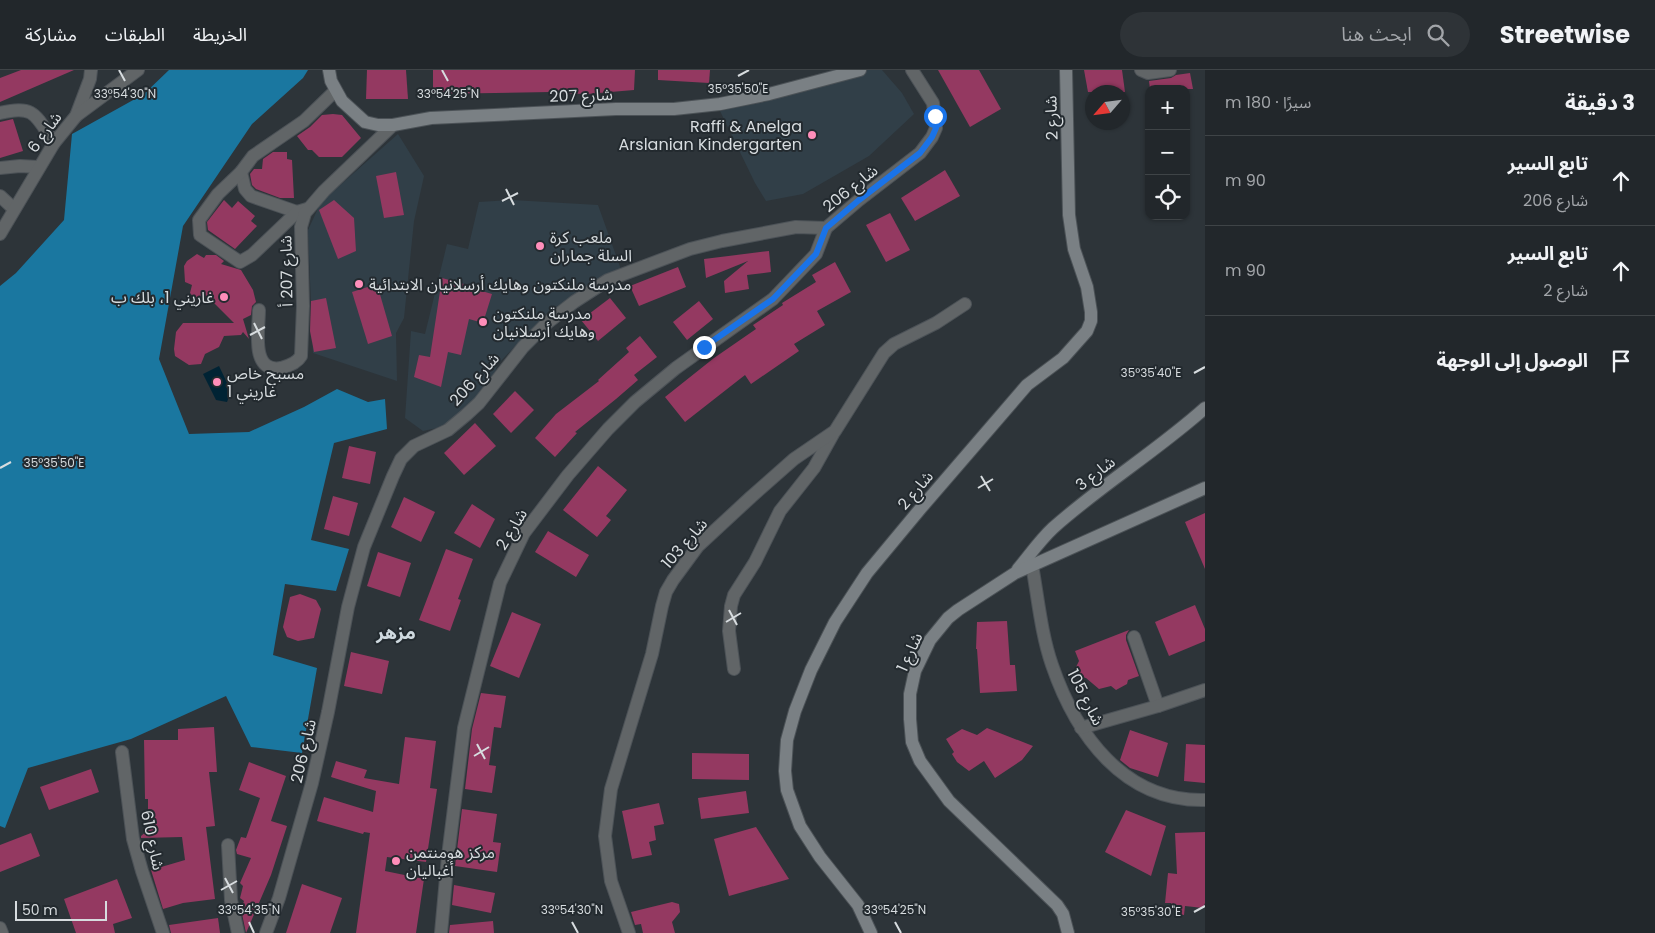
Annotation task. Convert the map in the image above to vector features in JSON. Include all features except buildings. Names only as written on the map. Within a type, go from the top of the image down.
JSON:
[{"type":"street","points":[[76,116],[90,79],[91,70]]},
{"type":"street","name":"شارع 6","points":[[1,231],[38,167],[54,143],[76,116],[138,70]]},
{"type":"street","name":"شارع 207","points":[[329,70],[330,81],[342,101],[366,122],[378,125],[393,125],[431,118],[616,109],[674,109],[720,104],[809,84],[860,70]]},
{"type":"street","name":"شارع 206","points":[[266,933],[279,898],[312,783],[348,607],[364,546],[401,460],[414,446],[448,430],[466,416],[497,381],[523,347],[547,323],[574,302],[608,280],[690,248],[796,227],[826,228],[920,153],[932,137],[936,128],[932,103],[912,70]]},
{"type":"street","name":"شارع 2","points":[[871,933],[858,905],[820,857],[800,826],[787,790],[785,771],[787,740],[795,711],[811,670],[835,622],[867,574],[1027,385],[1063,358],[1076,346],[1087,331],[1091,321],[1091,312],[1086,287],[1074,250],[1069,215],[1066,70]]},
{"type":"street","points":[[1141,70],[1148,73],[1170,70]]},
{"type":"street","points":[[302,210],[252,255],[240,262],[200,235],[199,220],[218,194],[241,172],[254,156],[304,121],[335,91]]},
{"type":"street","points":[[0,113],[14,109],[23,109],[29,112],[35,116],[54,143]]},
{"type":"street","name":"شارع 207 أ","points":[[259,310],[258,347],[260,358],[264,364],[276,368],[296,362],[301,356],[302,336],[302,210],[393,125]]},
{"type":"street","points":[[0,168],[38,167]]},
{"type":"street","points":[[241,172],[245,190],[251,196],[302,210]]},
{"type":"street","points":[[0,196],[14,209]]},
{"type":"street","name":"شارع 2","points":[[441,933],[448,856],[464,728],[500,583],[524,533],[568,475],[615,422],[635,402],[676,368],[773,299],[816,254],[826,228]]},
{"type":"street","name":"شارع 103","points":[[629,933],[611,881],[605,836],[611,789],[652,654],[666,592],[698,546],[794,459],[835,431],[884,354],[894,344],[936,323],[965,304]]},
{"type":"street","name":"شارع 3","points":[[1015,573],[1051,530],[1107,483],[1150,452],[1205,408]]},
{"type":"street","points":[[734,669],[729,630],[734,595],[755,562],[780,511],[814,468],[835,431]]},
{"type":"street","name":"شارع 1","points":[[1068,933],[1063,914],[1057,905],[949,801],[920,761],[912,742],[910,719],[910,694],[915,671],[930,640],[939,628],[958,610],[1015,573],[1205,488]]},
{"type":"street","name":"شارع 105","points":[[1032,564],[1042,627],[1052,665],[1081,728],[1122,774],[1139,785],[1178,800],[1205,800]]},
{"type":"street","points":[[1134,637],[1158,706]]},
{"type":"street","points":[[1081,728],[1158,706],[1205,690]]},
{"type":"street","name":"شارع 610","points":[[122,752],[133,838],[163,933]]},
{"type":"street","points":[[228,845],[231,900],[238,933]]},
{"type":"street","points":[[0,928],[2,933]]},
{"type":"shaded area","points":[[169,70],[308,70],[303,78],[252,124],[183,226],[159,359],[189,434],[249,432],[304,407],[337,389],[368,402],[385,399],[387,429],[334,443],[311,540],[349,549],[336,591],[285,584],[273,655],[317,668],[302,753],[251,747],[226,696],[131,739],[28,768],[5,828],[0,826],[0,286],[16,273],[64,220],[72,134],[144,94]]},
{"type":"shaded area","name":"Raffi & Anelga Arslanian Kindergarten","points":[[867,70],[882,70],[902,93],[914,114],[869,156],[803,194],[766,201],[755,183],[720,111]]},
{"type":"shaded area","name":"مدرسة ملنكتون وهايك أرسلانيان الابتدائية","points":[[398,134],[424,176],[414,221],[404,318],[396,333],[397,381],[313,353],[308,230],[321,202]]},
{"type":"shaded area","name":"مدرسة ملنكتون وهايك أرسلانيان","points":[[512,200],[598,205],[623,275],[592,287],[550,310],[497,365],[494,379],[451,425],[423,431],[405,418],[411,331],[425,334],[447,244],[468,249],[479,202]]},
{"type":"shaded area","name":"مسبح خاص غاريني 1","points":[[219,366],[231,391],[227,402],[216,400],[203,374]]},
{"type":"place","name":"Raffi & Anelga Arslanian Kindergarten","points":[[812,135]]},
{"type":"place","name":"ملعب كرة السلة جماران","points":[[540,246]]},
{"type":"place","name":"مدرسة ملنكتون وهايك أرسلانيان الابتدائية","points":[[359,284]]},
{"type":"place","name":"غاريني 1، بلك ب","points":[[224,297]]},
{"type":"place","name":"مدرسة ملنكتون وهايك أرسلانيان","points":[[483,322]]},
{"type":"place","name":"مسبح خاص غاريني 1","points":[[217,382]]},
{"type":"place","name":"مركز هومنتمن أغباليان","points":[[396,861]]},
{"type":"district","name":"مزهر","points":[[396,632]]},
{"type":"route","points":[[704,347],[773,299],[816,254],[826,228],[920,153],[936,128],[935,116]]}]
